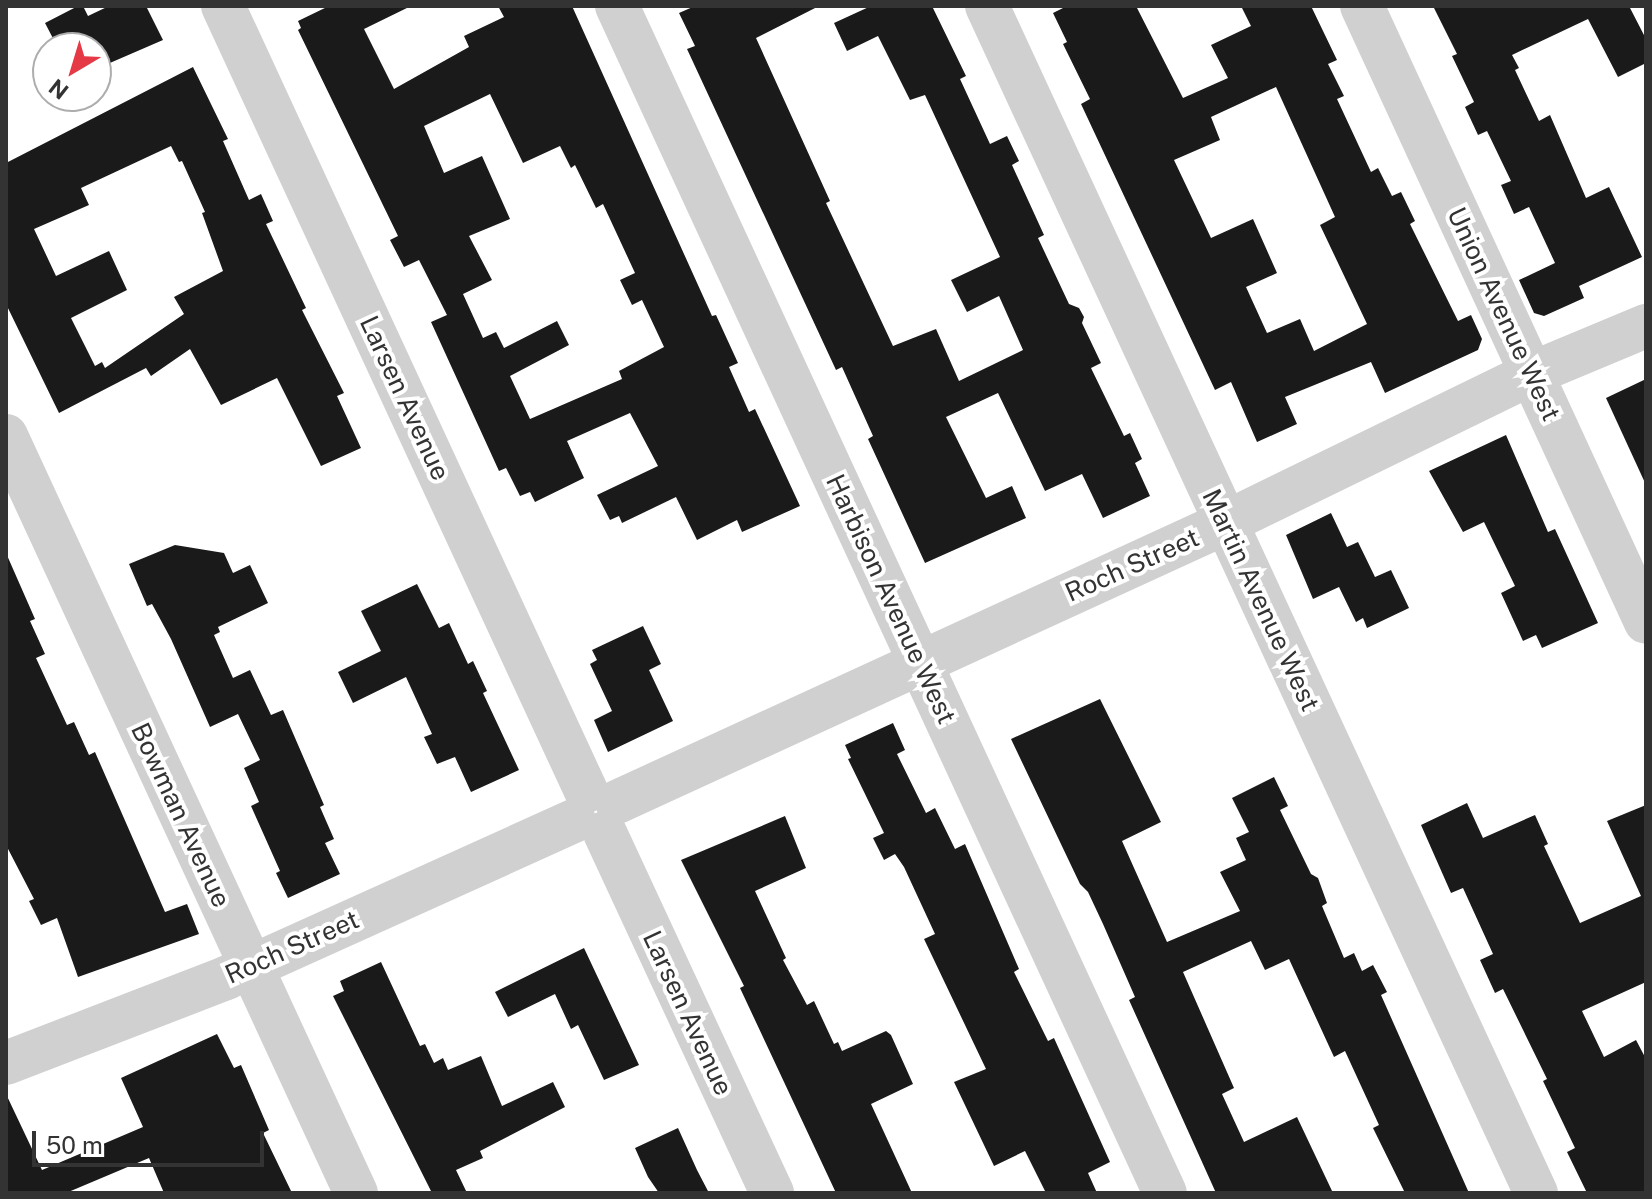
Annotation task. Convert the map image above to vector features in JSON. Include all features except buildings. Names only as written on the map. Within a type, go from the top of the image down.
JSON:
[{"type":"street","name":"Larsen Avenue","points":[[223,6],[772,1193]]},
{"type":"street","name":"Harbison Avenue West","points":[[617,6],[1165,1193]]},
{"type":"street","name":"Martin Avenue West","points":[[987,6],[1536,1193]]},
{"type":"street","name":"Union Avenue West","points":[[1362,6],[1646,622]]},
{"type":"street","name":"Roch Street","points":[[6,1063],[251,967],[596,812],[1225,523],[1531,374],[1646,326]]},
{"type":"street","name":"Bowman Avenue","points":[[6,436],[356,1193]]}]
